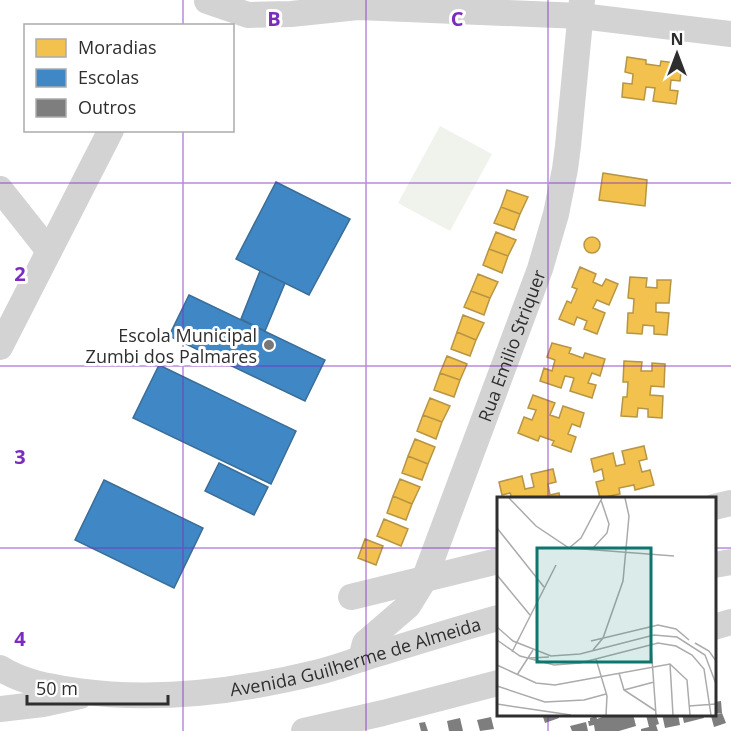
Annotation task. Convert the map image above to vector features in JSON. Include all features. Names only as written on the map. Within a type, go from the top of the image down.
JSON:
[{"type":"street","points":[[208,0],[248,15],[291,14],[361,3],[581,8],[731,34]]},
{"type":"street","name":"Rua Emilio Striquer","points":[[361,659],[365,643],[408,606],[424,580],[540,270],[556,214],[565,169],[581,8]]},
{"type":"street","points":[[0,347],[110,132]]},
{"type":"street","points":[[0,189],[49,251]]},
{"type":"street","points":[[716,507],[731,503]]},
{"type":"street","points":[[351,597],[497,561]]},
{"type":"street","points":[[716,566],[731,562]]},
{"type":"street","name":"Avenida Guilherme de Almeida","points":[[0,668],[41,685],[95,693],[158,694],[218,690],[258,685],[299,676],[497,618]]},
{"type":"street","points":[[716,626],[731,622]]},
{"type":"street","points":[[304,731],[386,722],[497,683]]},
{"type":"street","points":[[0,709],[43,704],[95,693]]},
{"type":"shaded area","points":[[440,126],[492,154],[450,231],[398,203]]},
{"type":"building: Moradias","points":[[627,57],[646,60],[646,64],[660,66],[661,61],[682,64],[680,81],[671,80],[670,90],[678,91],[676,104],[653,101],[655,88],[646,87],[644,100],[622,97],[623,83],[632,84],[633,74],[625,72]]},
{"type":"building: Moradias","points":[[603,173],[647,180],[645,206],[599,200]]},
{"type":"building: Moradias","points":[[507,190],[528,197],[520,214],[501,207]]},
{"type":"building: Moradias","points":[[501,207],[520,214],[514,230],[494,223]]},
{"type":"building: Moradias","points":[[496,232],[516,240],[508,256],[489,249]]},
{"type":"building: Moradias","points":[[592,237],[598,239],[600,245],[598,251],[592,253],[586,251],[584,245],[586,239]]},
{"type":"building: Moradias","points":[[489,249],[508,256],[502,273],[483,265]]},
{"type":"building: Moradias","points":[[580,267],[596,274],[593,282],[602,286],[606,279],[618,284],[609,305],[597,300],[593,308],[605,313],[597,334],[584,329],[587,321],[577,317],[574,325],[559,319],[567,301],[571,303],[577,289],[572,287]]},
{"type":"building: Moradias","points":[[478,274],[498,282],[490,298],[471,291]]},
{"type":"building: Moradias","points":[[630,277],[647,278],[646,287],[657,288],[657,280],[671,280],[669,303],[656,303],[656,312],[669,313],[667,335],[654,334],[654,326],[643,325],[642,334],[627,333],[628,313],[633,313],[634,299],[628,298]]},
{"type":"building: Moradias","points":[[471,291],[490,298],[484,315],[464,307]]},
{"type":"building: Moradias","points":[[463,315],[484,323],[476,340],[457,332]]},
{"type":"building: Moradias","points":[[457,332],[476,340],[470,356],[451,349]]},
{"type":"building: Moradias","points":[[552,343],[571,348],[569,353],[583,358],[585,353],[605,359],[600,376],[592,373],[588,383],[596,385],[592,398],[570,391],[574,378],[565,376],[561,388],[540,381],[544,368],[552,371],[555,360],[547,357]]},
{"type":"building: Moradias","points":[[447,356],[467,364],[460,380],[440,373]]},
{"type":"building: Moradias","points":[[624,361],[642,362],[641,371],[652,371],[652,363],[665,364],[664,387],[651,386],[650,395],[663,396],[662,418],[648,417],[648,409],[638,408],[637,417],[621,416],[623,397],[627,397],[628,382],[623,382]]},
{"type":"building: Moradias","points":[[440,373],[460,380],[454,397],[434,390]]},
{"type":"building: Moradias","points":[[533,395],[555,403],[550,415],[559,418],[563,406],[584,413],[580,427],[572,424],[568,434],[576,437],[571,452],[552,445],[554,441],[540,436],[538,441],[518,433],[524,417],[532,420],[536,410],[528,408]]},
{"type":"building: Moradias","points":[[430,398],[450,406],[442,422],[423,415]]},
{"type":"building: Moradias","points":[[423,415],[442,422],[436,439],[417,431]]},
{"type":"building: Moradias","points":[[415,439],[435,447],[428,464],[408,456]]},
{"type":"building: Moradias","points":[[644,446],[647,459],[639,461],[642,472],[650,470],[654,485],[635,490],[634,485],[619,488],[620,494],[600,497],[596,482],[604,480],[602,469],[594,472],[591,459],[613,453],[616,466],[625,464],[622,451]]},
{"type":"building: Moradias","points":[[408,456],[428,464],[422,480],[402,473]]},
{"type":"building: Moradias","points":[[553,469],[556,482],[548,484],[550,495],[559,493],[560,497],[512,497],[510,493],[502,495],[499,482],[522,476],[525,489],[534,487],[531,474]]},
{"type":"building: Moradias","points":[[400,479],[420,487],[412,504],[393,496]]},
{"type":"building: Moradias","points":[[393,496],[412,504],[406,520],[387,513]]},
{"type":"building: Moradias","points":[[384,519],[408,529],[401,546],[377,536]]},
{"type":"building: Moradias","points":[[365,539],[383,546],[376,565],[358,558]]},
{"type":"building: Escolas","points":[[276,182],[350,219],[309,295],[236,259]]},
{"type":"building: Escolas","points":[[260,271],[285,283],[265,331],[241,319]]},
{"type":"building: Escolas","points":[[189,295],[325,360],[305,401],[169,336]]},
{"type":"building: Escolas","points":[[159,365],[296,431],[271,484],[133,418]]},
{"type":"building: Escolas","points":[[219,463],[268,487],[254,515],[205,491]]},
{"type":"building: Escolas","points":[[104,480],[203,528],[174,588],[75,540]]},
{"type":"building: Outros","points":[[721,701],[722,713],[716,714],[716,702]]},
{"type":"building: Outros","points":[[722,713],[726,723],[714,727],[711,716]]},
{"type":"building: Outros","points":[[543,716],[558,716],[559,718],[545,723]]},
{"type":"building: Outros","points":[[596,716],[597,719],[604,716],[634,716],[636,726],[619,731],[595,731],[594,725],[589,726],[588,721]]},
{"type":"building: Outros","points":[[646,716],[657,716],[658,731],[641,731],[649,727]]},
{"type":"building: Outros","points":[[662,716],[678,716],[680,725],[665,728]]},
{"type":"building: Outros","points":[[682,716],[704,716],[704,718],[684,723]]},
{"type":"building: Outros","points":[[491,717],[494,729],[480,731],[477,720]]},
{"type":"building: Outros","points":[[460,718],[463,731],[449,731],[447,721]]},
{"type":"building: Outros","points":[[425,722],[428,731],[421,731],[419,723]]},
{"type":"building: Outros","points":[[586,722],[588,731],[572,731],[570,726]]},
{"type":"place","name":"Escola Municipal Zumbi dos Palmares","points":[[269,345]]}]
